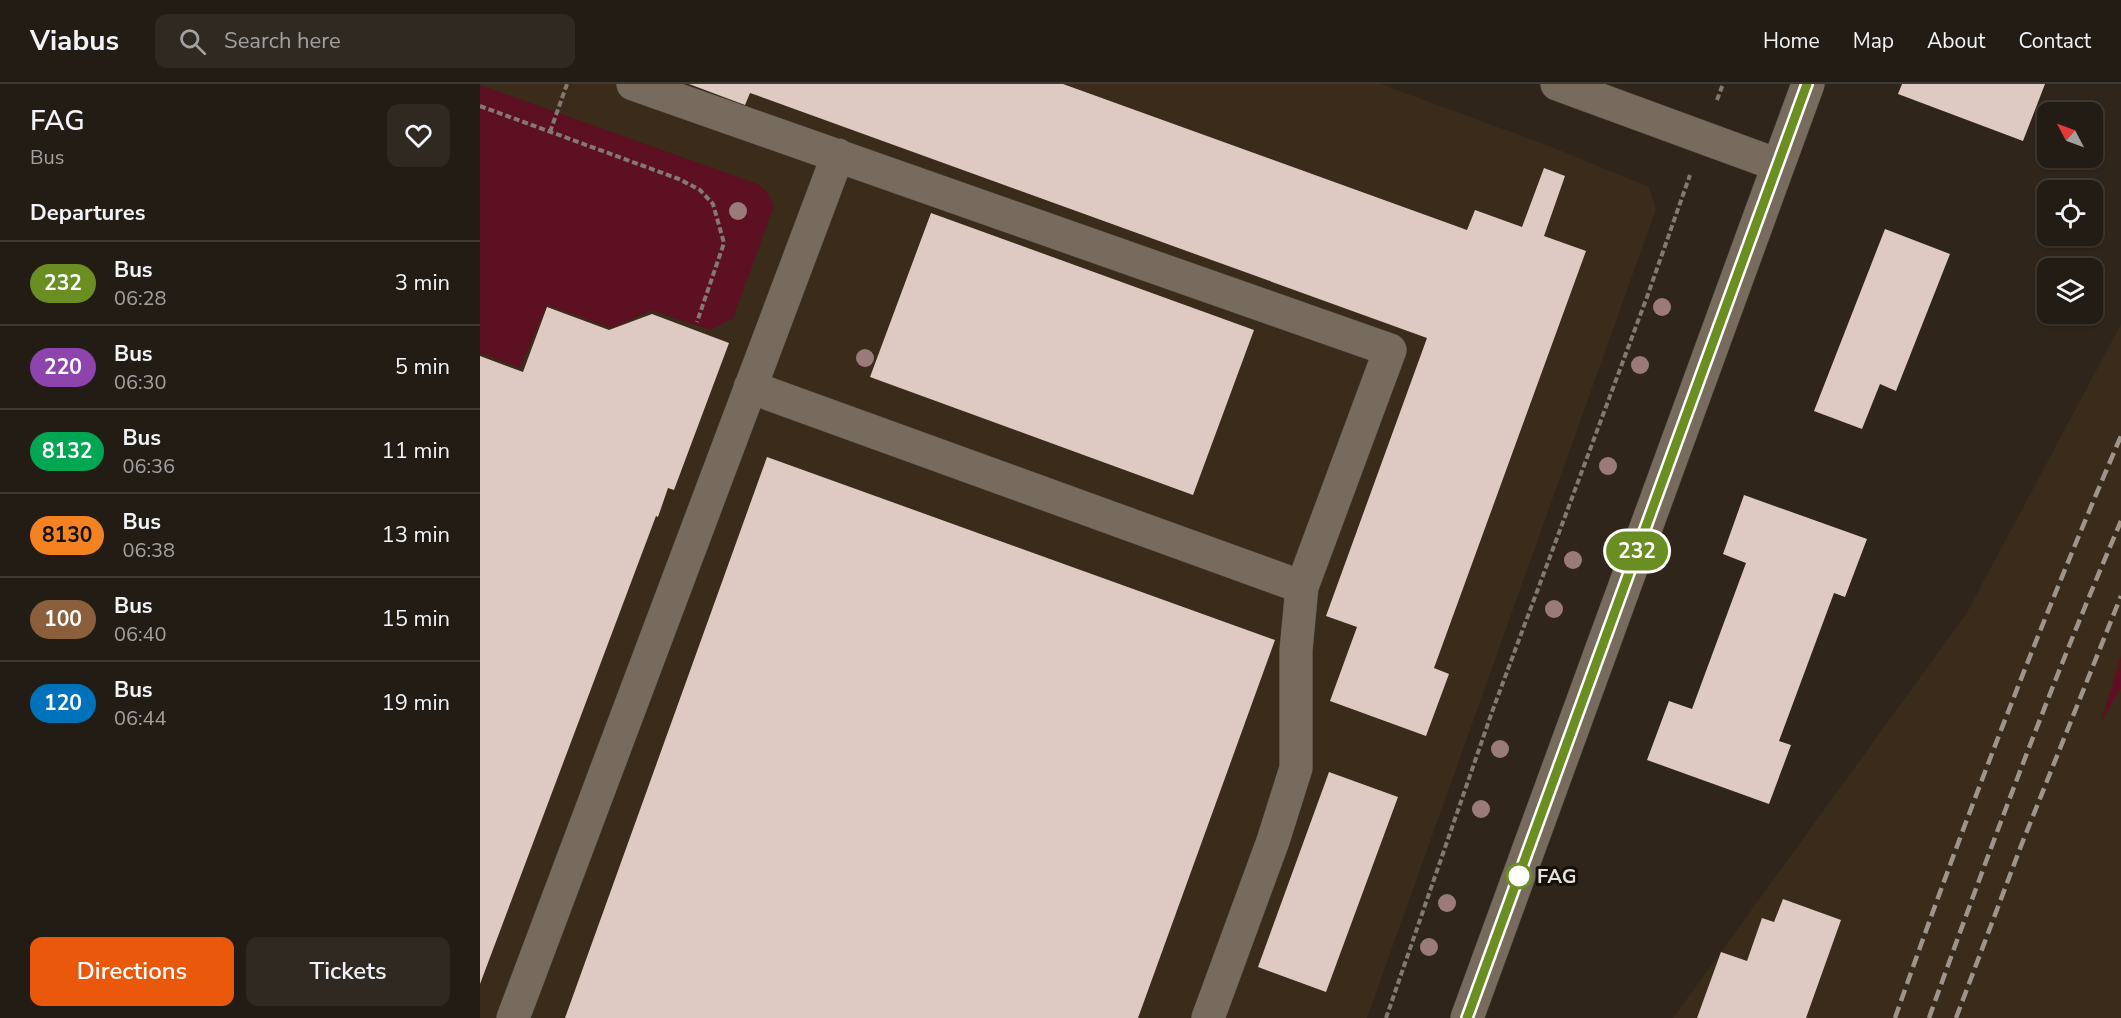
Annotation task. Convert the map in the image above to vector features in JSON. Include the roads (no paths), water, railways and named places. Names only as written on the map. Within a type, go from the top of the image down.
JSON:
[{"type":"street","points":[[633,84],[1390,350],[1302,587],[1296,650],[1296,768],[1273,841],[1208,1018]]},
{"type":"street","points":[[1557,84],[1778,165]]},
{"type":"street","points":[[1467,1018],[1808,84]]},
{"type":"street","points":[[513,1018],[838,155]]},
{"type":"street","points":[[750,387],[1302,587]]},
{"type":"railway","points":[[1895,1018],[2003,725],[2121,436]]},
{"type":"railway","points":[[1929,1018],[2021,768],[2121,521]]},
{"type":"railway","points":[[1956,1018],[2021,846],[2121,596]]},
{"type":"place","name":"FAG","points":[[1519,876]]}]
